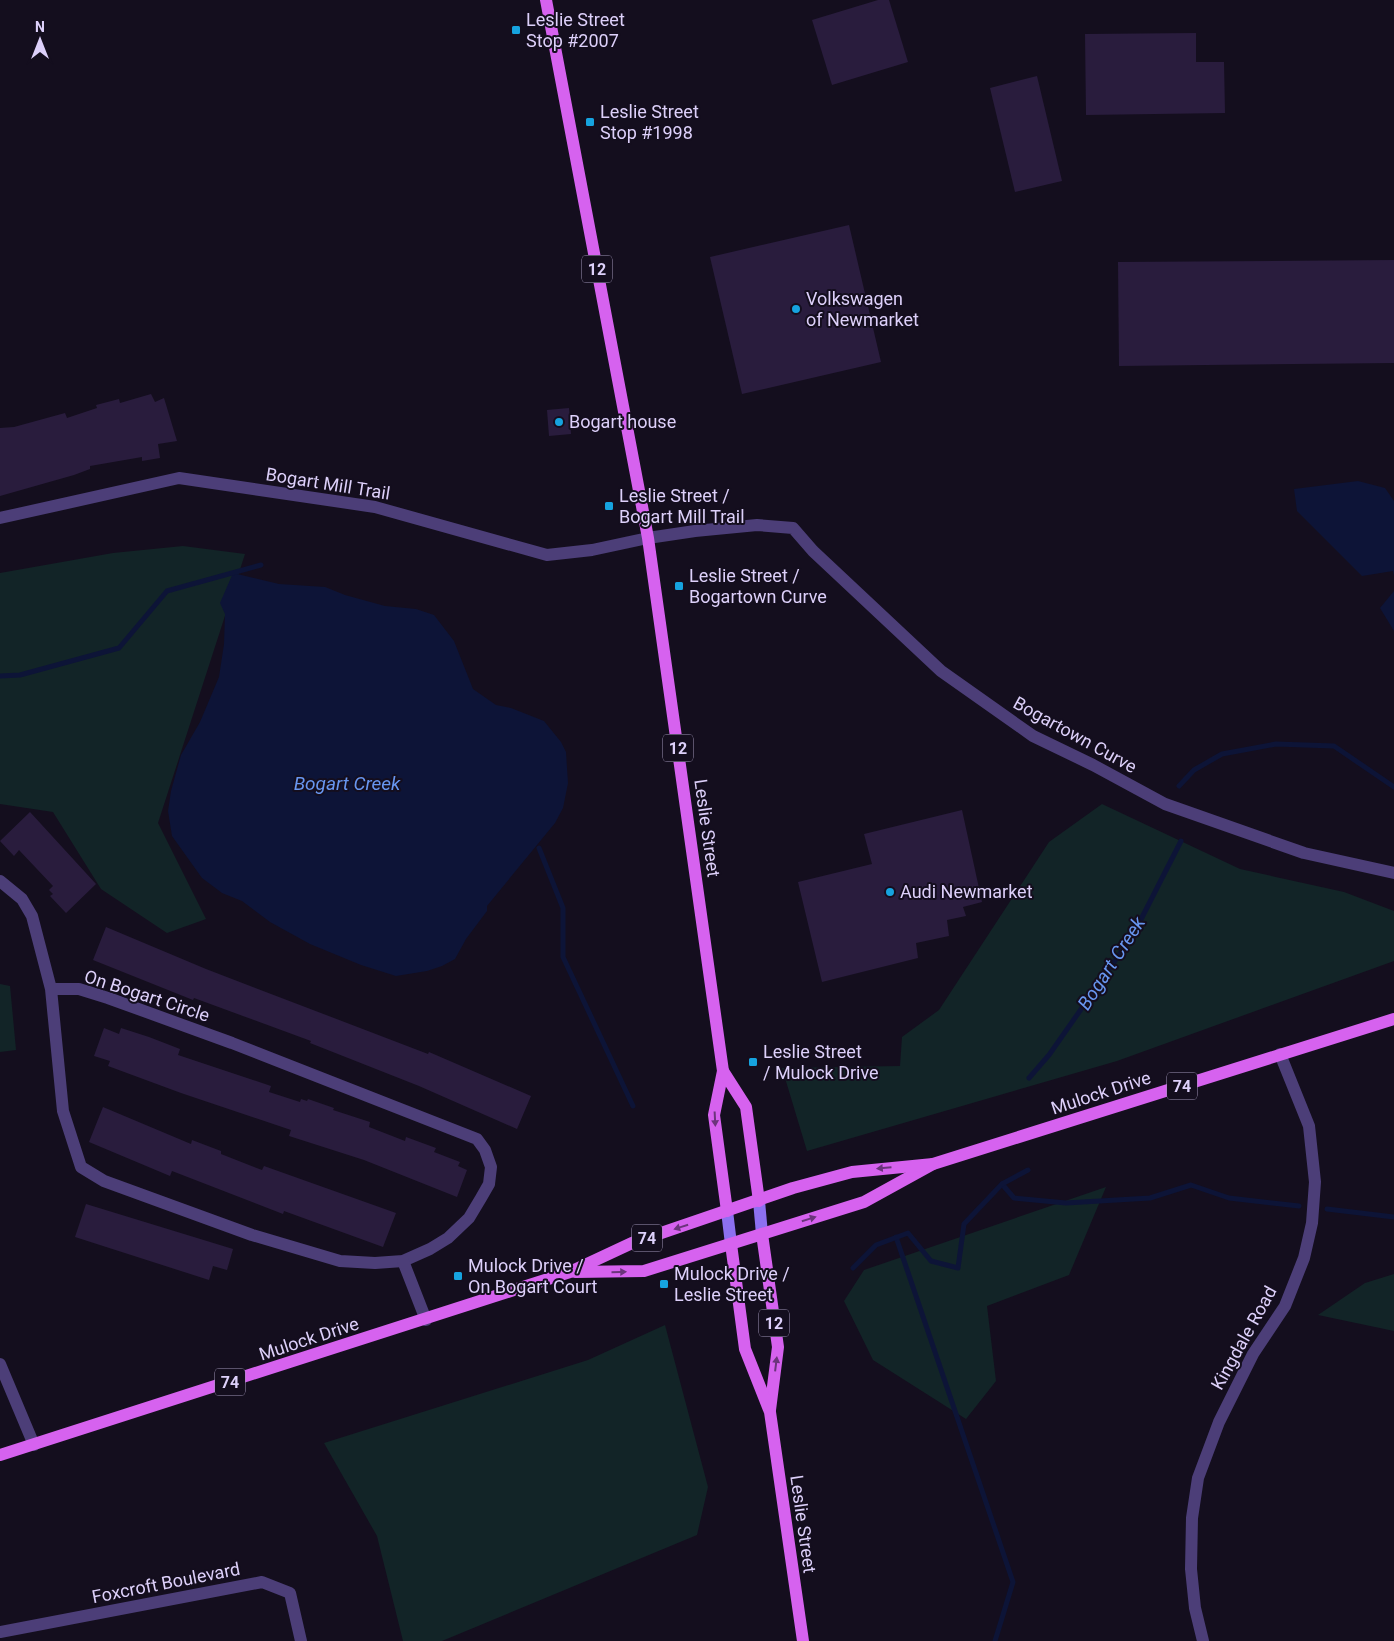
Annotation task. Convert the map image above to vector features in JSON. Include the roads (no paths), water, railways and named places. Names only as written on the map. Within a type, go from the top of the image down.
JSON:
[{"type":"main road","name":"Leslie Street","points":[[546,0],[648,538],[724,1071],[714,1115],[745,1349],[770,1412],[803,1641]]},
{"type":"main road","name":"Mulock Drive","points":[[570,1272],[644,1271],[864,1202],[933,1164],[1394,1019]]},
{"type":"main road","name":"Leslie Street","points":[[724,1071],[746,1107],[759,1201],[778,1348],[770,1412]]},
{"type":"main road","name":"Mulock Drive","points":[[0,1455],[426,1320],[570,1272],[632,1243],[759,1201],[852,1172],[933,1164]]},
{"type":"street","name":"Bogart Mill Trail","points":[[0,518],[179,478],[375,507],[547,555],[592,550],[648,538]]},
{"type":"street","name":"Bogartown Curve","points":[[648,538],[757,525],[793,528],[813,551],[940,671],[1033,736],[1093,764],[1164,804],[1304,853],[1394,873]]},
{"type":"street","points":[[0,881],[22,899],[32,916],[50,989]]},
{"type":"street","name":"On Bogart Circle","points":[[50,989],[79,989],[108,998],[241,1046],[477,1139],[485,1150],[491,1167],[489,1184],[469,1218],[448,1238],[430,1249],[403,1261],[375,1264],[340,1261],[235,1229],[104,1181],[81,1167],[63,1111],[50,989]]},
{"type":"street","name":"Kingdale Road","points":[[1203,1641],[1195,1608],[1191,1569],[1192,1518],[1198,1478],[1219,1422],[1249,1362],[1285,1306],[1304,1258],[1312,1223],[1315,1182],[1309,1126],[1280,1054]]},
{"type":"street","points":[[403,1261],[426,1320]]},
{"type":"street","points":[[0,1364],[34,1445]]},
{"type":"street","name":"Foxcroft Boulevard","points":[[0,1632],[262,1582],[290,1593],[301,1641]]},
{"type":"water","points":[[1358,481],[1385,488],[1394,501],[1394,576],[1393,571],[1362,576],[1297,511],[1294,489]]},
{"type":"water","name":"Bogart Creek","points":[[233,573],[279,584],[325,587],[345,595],[385,606],[416,609],[434,615],[454,641],[473,689],[496,705],[511,708],[544,721],[561,742],[566,752],[568,783],[563,808],[555,823],[487,906],[487,911],[466,939],[455,959],[427,971],[396,976],[361,965],[310,944],[270,922],[242,901],[222,893],[202,878],[172,836],[168,811],[171,791],[181,755],[200,722],[219,677],[224,644],[225,614],[220,603]]},
{"type":"water","points":[[1394,591],[1394,631],[1380,608]]},
{"type":"waterway","name":"Bogart Creek","points":[[0,676],[20,675],[119,648],[167,591],[261,565]]},
{"type":"waterway","name":"Bogart Creek","points":[[1179,786],[1194,770],[1222,754],[1276,744],[1334,746],[1394,787]]},
{"type":"waterway","name":"Bogart Creek","points":[[1029,1078],[1049,1055],[1133,935],[1181,841]]},
{"type":"waterway","name":"Bogart Creek","points":[[539,848],[563,908],[563,957],[633,1106]]},
{"type":"waterway","name":"Bogart Creek","points":[[853,1268],[876,1245],[908,1233],[931,1261],[958,1268],[964,1224],[1002,1184],[1028,1170]]},
{"type":"waterway","points":[[1002,1184],[1014,1198],[1066,1203],[1150,1198],[1191,1185],[1229,1198],[1299,1206]]},
{"type":"waterway","points":[[1327,1209],[1394,1217]]},
{"type":"waterway","points":[[896,1237],[1013,1582],[995,1641]]},
{"type":"place","name":"Leslie Street Stop #2007","points":[[516,30]]},
{"type":"place","name":"Leslie Street Stop #1998","points":[[590,122]]},
{"type":"place","name":"Volkswagen of Newmarket","points":[[796,309]]},
{"type":"place","name":"Bogart house","points":[[559,422]]},
{"type":"place","name":"Leslie Street / Bogart Mill Trail","points":[[609,506]]},
{"type":"place","name":"Leslie Street / Bogartown Curve","points":[[679,586]]},
{"type":"place","name":"Audi Newmarket","points":[[890,892]]},
{"type":"place","name":"Leslie Street / Mulock Drive","points":[[753,1062]]},
{"type":"place","name":"Mulock Drive / On Bogart Court","points":[[458,1276]]},
{"type":"place","name":"Mulock Drive / Leslie Street","points":[[664,1284]]}]
